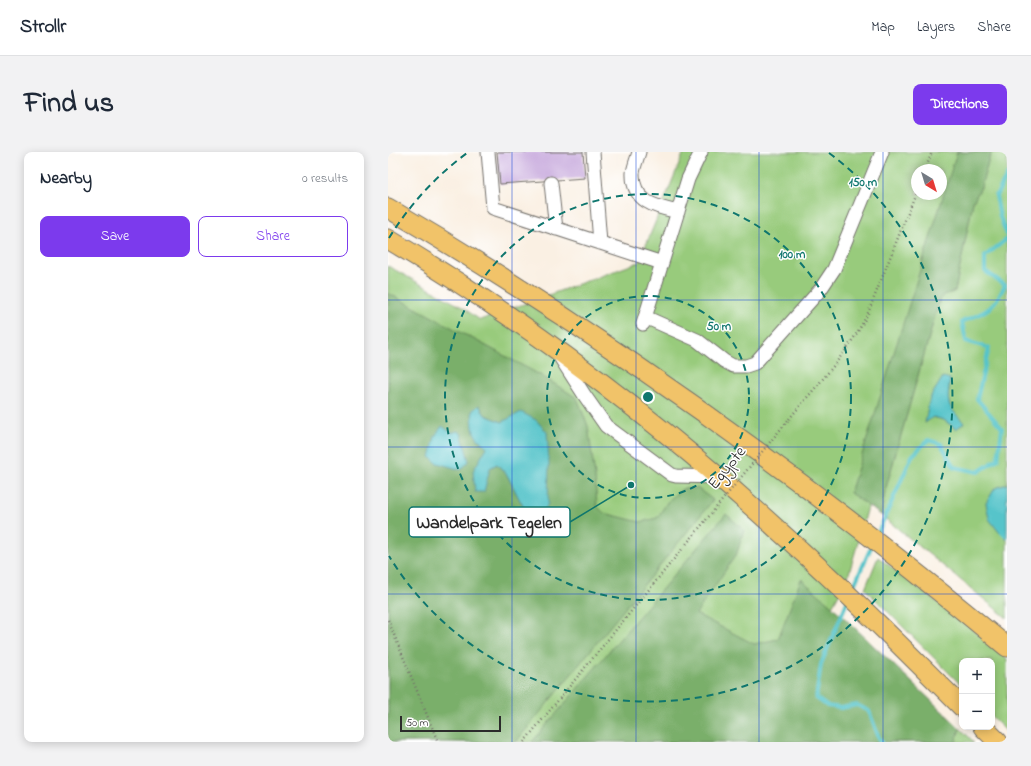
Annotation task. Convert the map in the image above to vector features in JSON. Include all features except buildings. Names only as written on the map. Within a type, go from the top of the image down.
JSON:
[{"type":"highway","points":[[388,208],[532,295],[697,408],[822,499],[887,549],[1007,647]]},
{"type":"highway","points":[[388,239],[492,305],[556,350],[616,394],[719,477],[812,560],[959,703]]},
{"type":"highway","points":[[986,730],[998,742]]},
{"type":"street","points":[[488,152],[493,208],[662,263]]},
{"type":"street","points":[[593,152],[600,243]]},
{"type":"street","points":[[639,152],[633,172],[634,185],[640,196],[650,204],[678,212]]},
{"type":"street","points":[[701,152],[688,179],[644,321],[697,340],[724,361],[733,366],[746,366],[755,363],[820,290],[834,269],[882,152]]},
{"type":"street","points":[[551,183],[556,229]]},
{"type":"street","points":[[556,350],[606,426],[672,475],[719,477]]},
{"type":"path","points":[[927,164],[932,152]]},
{"type":"path","name":"Egypte","points":[[524,742],[841,357],[861,327],[868,313],[913,200]]},
{"type":"path","points":[[388,620],[438,742]]},
{"type":"green space","points":[[684,152],[979,152],[901,392],[848,577],[812,644],[959,731],[962,730],[974,742],[388,742],[388,266],[462,307],[480,320],[639,262]]},
{"type":"green space","points":[[957,152],[992,152],[981,187],[973,202],[955,291],[944,295],[939,302],[885,491],[881,515],[850,493],[942,200],[947,200],[947,184]]},
{"type":"green space","points":[[992,152],[1007,152],[1007,484],[995,488],[999,532],[1007,540],[1007,618],[881,515],[885,491],[939,302],[944,295],[955,291],[973,202],[981,187]],"holes":[[[950,379],[948,398],[956,429],[944,420],[933,417],[925,423]]]},
{"type":"green space","points":[[388,293],[542,376],[577,398],[588,426],[595,476],[597,506],[604,513],[640,522],[657,518],[668,501],[682,489],[697,488],[713,500],[516,742],[388,742]],"holes":[[[479,405],[485,415],[502,422],[530,520],[507,475],[497,464],[490,468],[488,447],[479,441]]]},
{"type":"green space","points":[[726,514],[744,530],[737,553],[696,614],[754,644],[778,639],[801,579],[832,606],[959,727],[959,730],[956,742],[532,742]]},
{"type":"green space","points":[[878,557],[975,631],[1007,659],[1007,732],[995,720],[995,658],[959,658],[959,683],[865,589]]},
{"type":"water","points":[[943,377],[950,379],[948,394],[949,403],[964,423],[956,429],[944,420],[933,417],[925,423],[930,398]]},
{"type":"water","points":[[479,405],[485,415],[502,422],[521,412],[536,420],[547,432],[549,462],[548,504],[540,517],[530,520],[507,475],[497,464],[490,468],[484,492],[475,492],[473,471],[487,447],[475,435],[473,428],[472,411]]},
{"type":"water","points":[[442,426],[452,433],[457,431],[461,433],[469,461],[461,470],[437,463],[430,457],[435,436]]},
{"type":"water","points":[[1007,484],[1007,540],[989,519],[986,503],[995,488]]},
{"type":"waterway","points":[[1007,175],[996,196],[1000,217],[1007,235]]},
{"type":"waterway","points":[[877,535],[912,456],[928,440],[941,444],[954,467],[978,472],[998,459],[1002,428],[977,399],[989,348],[966,341],[962,322],[988,309],[993,305],[1001,293],[1005,285],[985,271],[985,256],[1007,239]]},
{"type":"waterway","points":[[852,590],[872,545]]},
{"type":"waterway","points":[[847,602],[821,664],[816,698],[827,706],[841,708],[857,705],[869,711],[879,738],[882,742]]},
{"type":"place","name":"Wandelpark Tegelen","points":[[631,485]]}]
